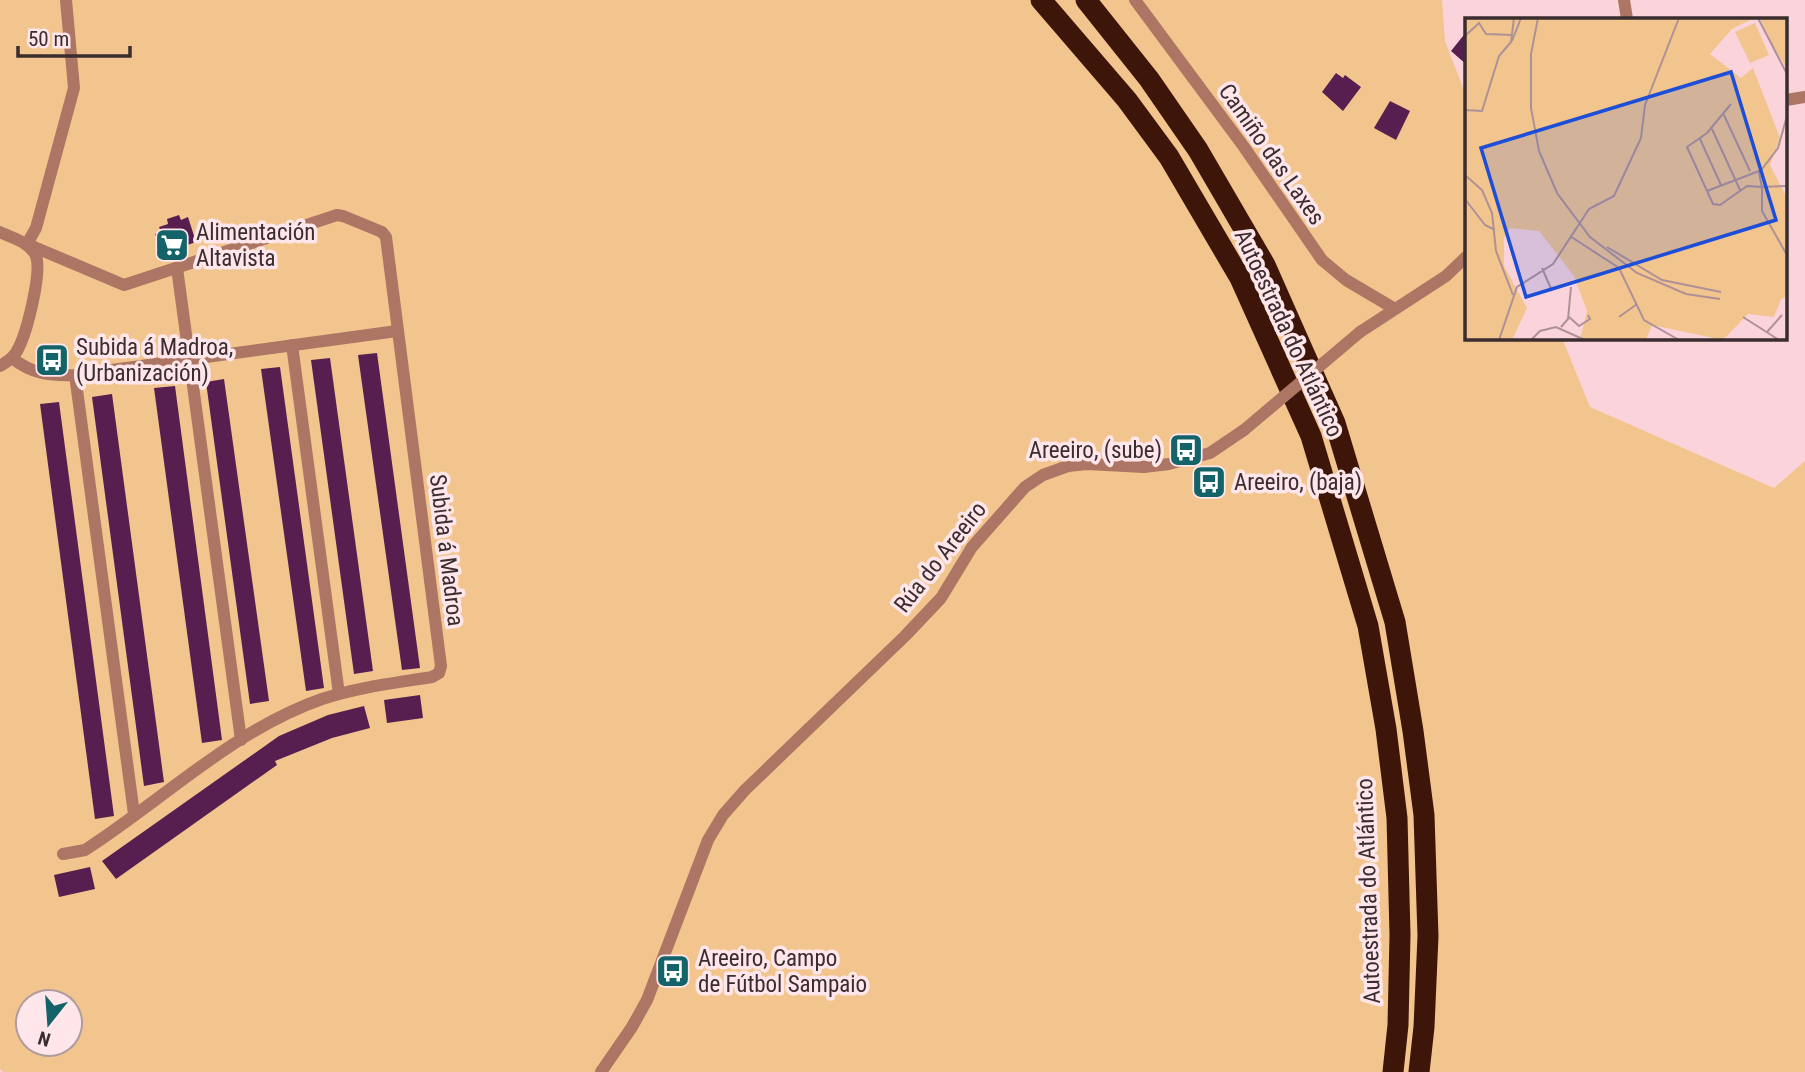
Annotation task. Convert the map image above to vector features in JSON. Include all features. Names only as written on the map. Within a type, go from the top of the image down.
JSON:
[{"type":"highway","name":"Autoestrada do Atlántico","points":[[1041,0],[1127,100],[1169,157],[1240,278],[1311,436],[1368,626],[1398,818],[1400,935],[1398,1025],[1393,1072]]},
{"type":"highway","name":"Autoestrada do Atlántico","points":[[1086,0],[1149,79],[1198,150],[1265,265],[1335,423],[1395,621],[1415,743],[1424,815],[1428,936],[1419,1072]]},
{"type":"street","points":[[0,366],[12,358],[20,347],[37,268],[36,255],[27,244],[36,228],[74,88],[66,0]]},
{"type":"street","name":"Camiño das Laxes","points":[[1135,0],[1244,147],[1322,260],[1346,280],[1395,309]]},
{"type":"street","points":[[1624,0],[1627,18]]},
{"type":"street","points":[[1787,100],[1805,97]]},
{"type":"street","name":"Subida á Madroa","points":[[0,232],[124,285],[337,215],[382,232],[386,237],[441,666],[439,673],[432,677],[339,694],[284,715],[241,740],[85,850],[62,854]]},
{"type":"street","name":"Rúa do Areeiro","points":[[601,1072],[647,1000],[708,840],[723,815],[745,790],[941,598],[972,547],[1026,487],[1043,475],[1068,466],[1087,464],[1144,467],[1169,464],[1210,453],[1244,430],[1360,332],[1446,276],[1465,258]]},
{"type":"street","points":[[177,268],[241,740]]},
{"type":"street","points":[[12,358],[37,373],[75,375],[397,331]]},
{"type":"street","points":[[292,345],[339,694]]},
{"type":"street","points":[[75,375],[134,814]]},
{"type":"shaded area","points":[[0,0],[1442,0],[1445,41],[1465,93],[1465,340],[1563,340],[1590,407],[1774,488],[1805,461],[1805,1072],[3,1072],[0,1069]]},
{"type":"building","points":[[1465,34],[1465,63],[1451,51]]},
{"type":"building","points":[[1336,73],[1343,78],[1345,75],[1361,87],[1343,111],[1322,92]]},
{"type":"building","points":[[1390,101],[1410,111],[1396,140],[1374,128]]},
{"type":"building","points":[[179,215],[181,220],[188,217],[196,242],[162,254],[155,234],[161,232],[159,227],[168,224],[167,219]]},
{"type":"building","points":[[377,353],[420,668],[402,670],[358,355]]},
{"type":"building","points":[[330,358],[373,671],[354,674],[311,360]]},
{"type":"building","points":[[280,367],[324,688],[306,691],[261,369]]},
{"type":"building","points":[[224,379],[269,701],[250,704],[206,382]]},
{"type":"building","points":[[175,386],[222,740],[202,743],[154,388]]},
{"type":"building","points":[[112,394],[164,782],[144,786],[92,397]]},
{"type":"building","points":[[59,402],[114,816],[95,819],[40,404]]},
{"type":"building","points":[[420,695],[423,718],[387,723],[384,700]]},
{"type":"building","points":[[364,706],[370,728],[332,738],[275,761],[277,765],[116,879],[102,861],[279,736],[328,715]]},
{"type":"building","points":[[90,867],[95,889],[59,897],[54,875]]},
{"type":"place","name":"Alimentación Altavista","points":[[172,245]]},
{"type":"place","name":"Subida á Madroa, (Urbanización)","points":[[52,360]]},
{"type":"place","name":"Areeiro, (sube)","points":[[1186,450]]},
{"type":"place","name":"Areeiro, (baja)","points":[[1209,482]]},
{"type":"place","name":"Areeiro, Campo de Fútbol Sampaio","points":[[673,971]]}]
